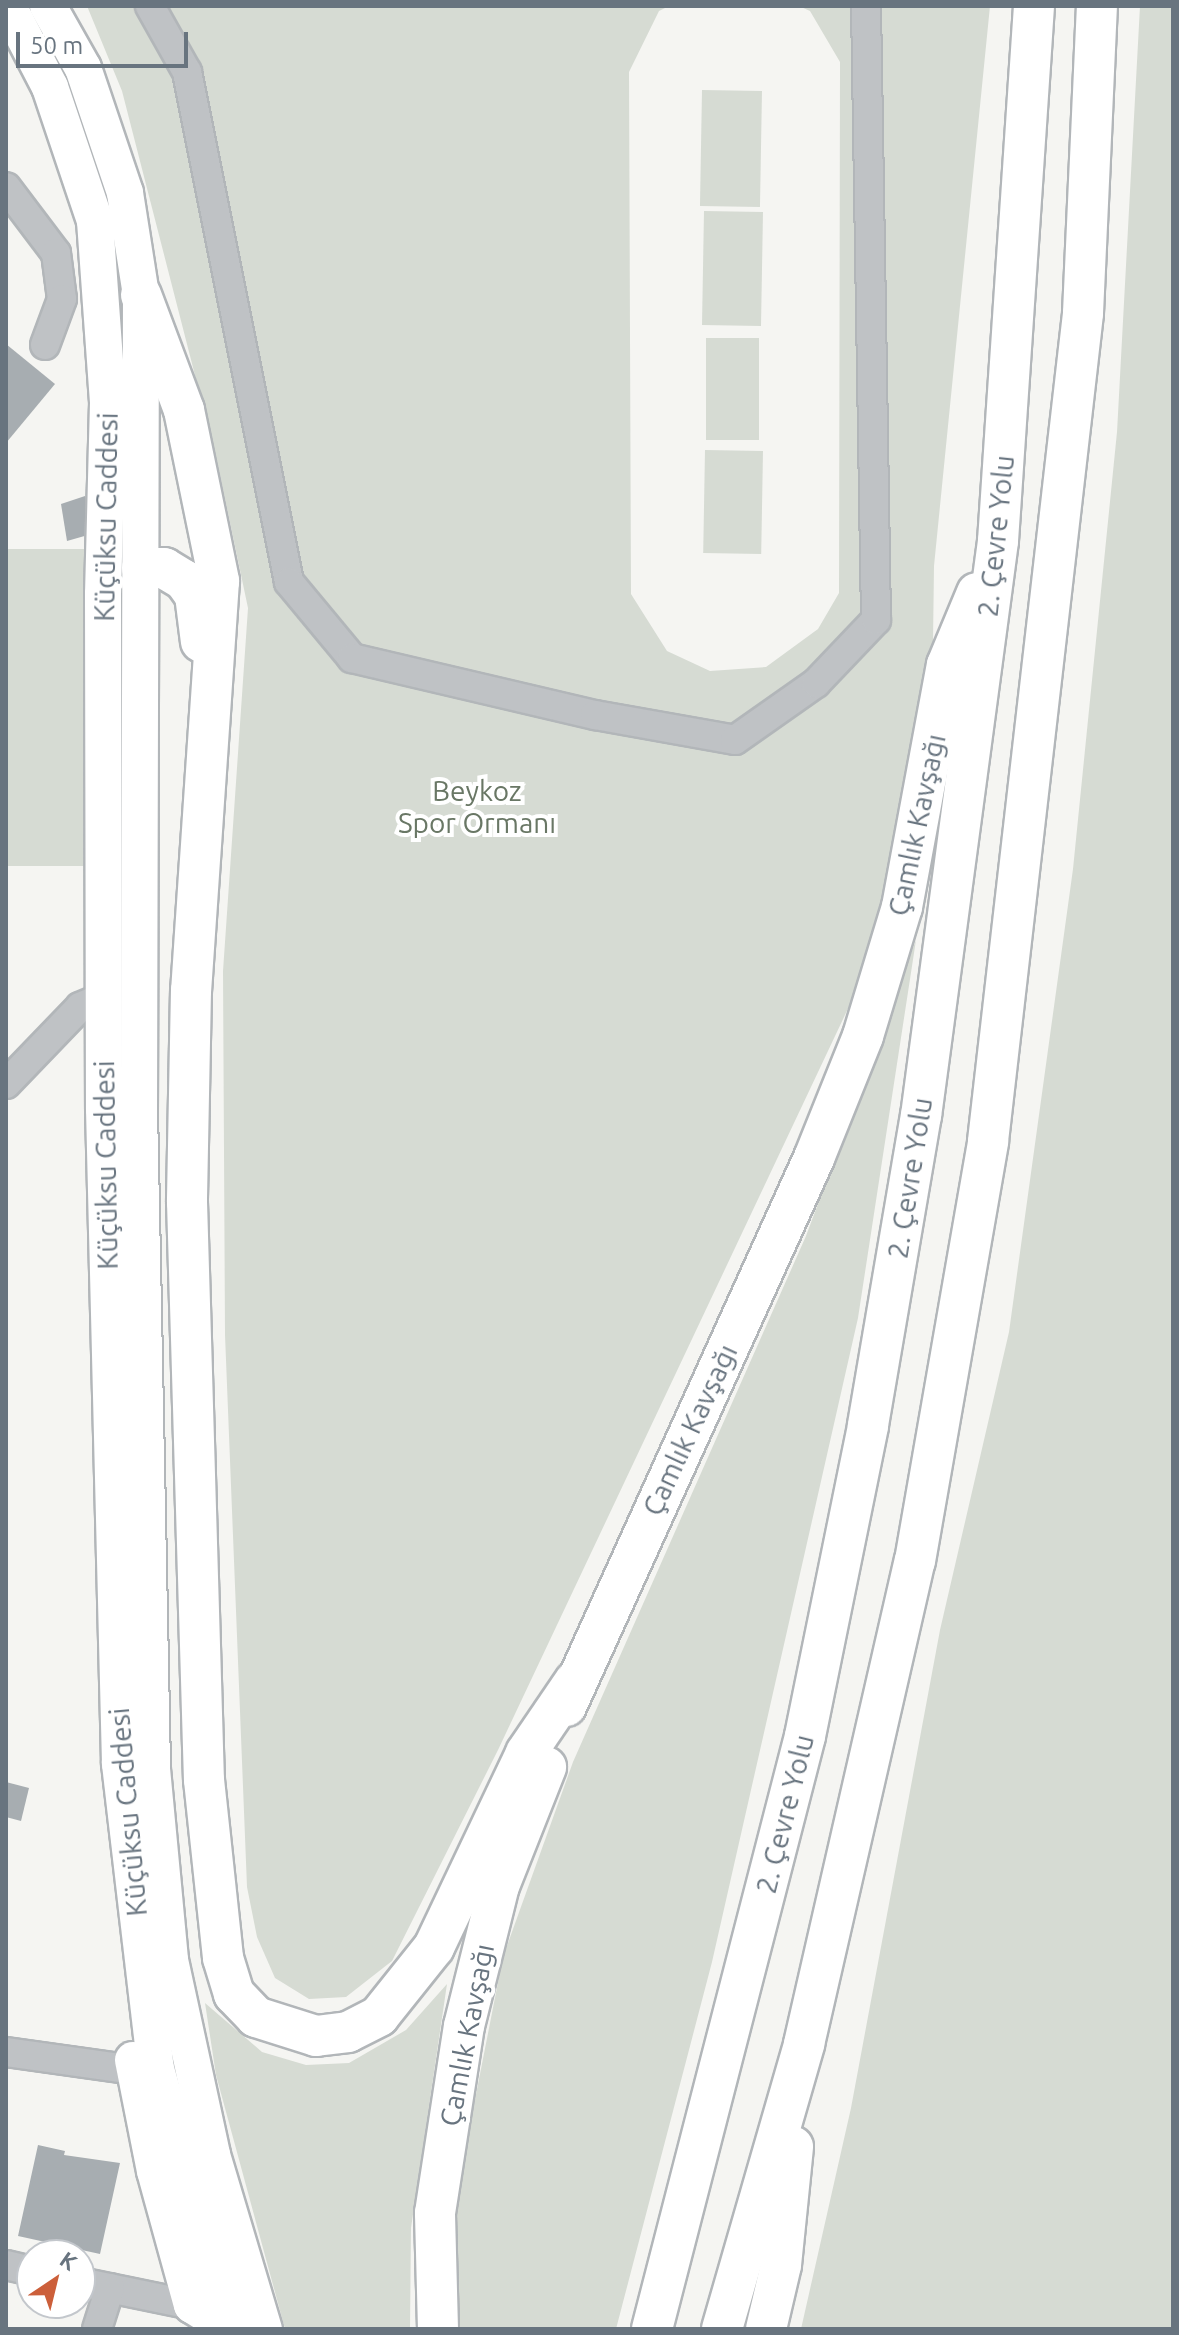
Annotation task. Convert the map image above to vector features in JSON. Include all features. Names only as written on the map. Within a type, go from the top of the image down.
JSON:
[{"type":"highway","name":"2. Çevre Yolu","points":[[652,2329],[805,1736],[868,1425],[921,1116],[998,541],[1034,6]]},
{"type":"highway","points":[[722,2329],[804,2044],[915,1561],[988,1141],[1083,313],[1097,6]]},
{"type":"highway","points":[[141,295],[184,410],[219,581],[199,854]]},
{"type":"highway","name":"Çamlık Kavşağı","points":[[438,2329],[435,2213],[464,2026],[499,1886],[575,1681],[814,1158],[863,1036],[902,907],[947,665],[998,541]]},
{"type":"highway","points":[[142,568],[164,568],[184,580],[195,595],[201,627],[199,854],[187,1202],[204,1780],[223,1958],[234,1994],[256,2017],[316,2036],[348,2032],[379,2016],[434,1947],[526,1753],[575,1681]]},
{"type":"highway","points":[[766,2329],[781,2265],[804,2044]]},
{"type":"main road","name":"Küçüksu Caddesi","points":[[8,6],[50,87],[95,221],[108,403],[103,594],[152,1769],[170,1960],[212,2155],[260,2313]]},
{"type":"main road","name":"Küçüksu Caddesi","points":[[48,6],[83,68],[125,193],[141,295],[141,819],[122,996],[120,1764],[144,2061],[227,2324]]},
{"type":"main road","points":[[103,594],[142,568]]},
{"type":"main road","points":[[232,2221],[209,2202],[173,2068],[166,2056],[144,2061],[192,2305],[227,2324],[260,2313]]},
{"type":"street","points":[[150,6],[187,72],[289,582],[352,658],[595,715],[735,740],[816,683],[876,620],[866,6]]},
{"type":"street","points":[[6,187],[56,253],[62,299],[45,345]]},
{"type":"street","points":[[6,1084],[80,1007],[122,996]]},
{"type":"street","points":[[6,2052],[144,2061]]},
{"type":"street","points":[[96,2285],[192,2305]]},
{"type":"street","points":[[97,2329],[110,2288]]},
{"type":"green space","name":"Beykoz Spor Ormanı","points":[[87,6],[669,6],[659,11],[629,72],[631,594],[667,651],[710,671],[766,667],[818,629],[839,593],[840,62],[810,11],[799,6],[990,6],[934,566],[933,642],[894,860],[853,998],[498,1750],[392,1961],[346,1997],[309,1999],[275,1978],[257,1937],[247,1887],[225,1335],[223,971],[248,608],[217,461],[122,91]]},
{"type":"green space","points":[[1140,6],[1173,6],[1173,2329],[801,2329],[851,2108],[940,1630],[1009,1332],[1073,869],[1117,432]]},
{"type":"green space","points":[[702,90],[762,91],[760,207],[700,206]]},
{"type":"green space","points":[[704,211],[763,212],[761,326],[702,325]]},
{"type":"green space","points":[[706,338],[759,338],[759,440],[706,440]]},
{"type":"green space","points":[[705,450],[763,451],[761,554],[703,553]]},
{"type":"green space","points":[[6,549],[91,549],[91,866],[6,866]]},
{"type":"green space","points":[[916,940],[858,1318],[712,1962],[616,2329],[459,2329],[456,2196],[503,1957],[573,1762],[806,1236]]},
{"type":"green space","points":[[447,1984],[411,2228],[410,2329],[285,2329],[216,2075],[205,2003],[262,2052],[306,2065],[349,2063],[406,2030]]},
{"type":"building","points":[[6,344],[55,384],[6,443]]},
{"type":"building","points":[[85,496],[95,533],[67,541],[61,504]]},
{"type":"building","points":[[6,1782],[29,1788],[21,1821],[6,1817]]},
{"type":"building","points":[[38,2145],[65,2151],[64,2155],[120,2163],[100,2254],[96,2253],[96,2239],[32,2239],[18,2236]]}]
